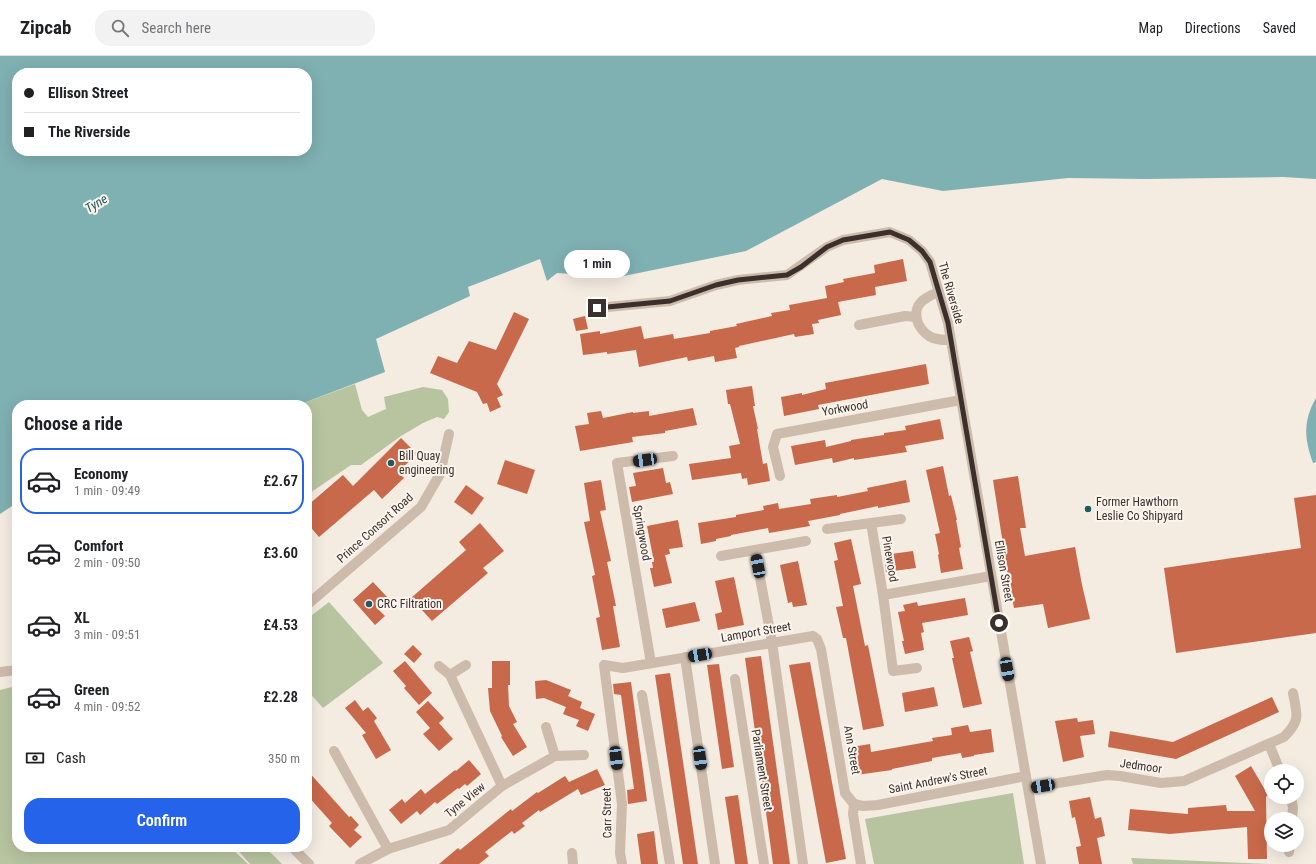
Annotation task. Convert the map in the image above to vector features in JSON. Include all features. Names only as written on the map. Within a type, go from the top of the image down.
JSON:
[{"type":"street","name":"The Riverside","points":[[597,308],[670,301],[716,285],[738,280],[787,275],[801,267],[827,247],[843,240],[890,232],[909,240],[922,251],[930,262],[948,323],[961,400]]},
{"type":"street","points":[[939,292],[922,302],[916,310],[916,317],[922,329],[930,337],[940,340],[950,340]]},
{"type":"street","points":[[859,326],[904,316],[916,317]]},
{"type":"street","name":"Yorkwood","points":[[780,476],[773,447],[777,434],[961,400]]},
{"type":"street","name":"Ellison Street","points":[[961,400],[1041,864]]},
{"type":"street","name":"Prince Consort Road","points":[[312,601],[421,507],[440,474],[449,434]]},
{"type":"street","name":"Springwood","points":[[651,663],[617,464],[673,456]]},
{"type":"street","points":[[871,524],[901,519]]},
{"type":"street","name":"Pinewood","points":[[827,529],[871,524],[883,595],[893,671],[917,668]]},
{"type":"street","points":[[721,556],[806,541]]},
{"type":"street","points":[[754,551],[772,642],[803,864]]},
{"type":"street","name":"Pinewood","points":[[883,595],[991,576]]},
{"type":"street","name":"Lamport Street","points":[[604,665],[623,668],[772,642],[813,636],[817,638]]},
{"type":"street","name":"Ann Street","points":[[817,638],[821,650],[846,793],[854,804],[853,814],[861,864]]},
{"type":"street","points":[[685,657],[715,864]]},
{"type":"street","points":[[450,675],[466,665]]},
{"type":"street","name":"Carr Street","points":[[604,665],[622,804],[620,853],[622,864]]},
{"type":"street","points":[[439,666],[450,675],[502,786]]},
{"type":"street","points":[[0,672],[12,671]]},
{"type":"street","name":"Parliament Street","points":[[735,679],[764,864]]},
{"type":"street","name":"Jedmoor","points":[[1028,788],[1107,775],[1161,783],[1184,781],[1284,737],[1296,722],[1297,715],[1293,693]]},
{"type":"street","points":[[642,695],[670,864]]},
{"type":"street","points":[[546,727],[556,756]]},
{"type":"street","points":[[1269,744],[1277,764]]},
{"type":"street","points":[[334,751],[388,849]]},
{"type":"street","name":"Tyne View","points":[[360,864],[388,849],[449,830],[502,786],[556,756],[584,755]]},
{"type":"street","name":"Saint Andrew's Street","points":[[854,804],[863,806],[878,805],[1026,776]]},
{"type":"street","points":[[297,852],[309,864]]},
{"type":"street","points":[[572,853],[573,864]]},
{"type":"green space","points":[[355,384],[362,410],[368,417],[386,409],[384,397],[423,387],[442,390],[448,399],[449,412],[444,419],[437,417],[423,423],[401,436],[361,465],[351,465],[312,492],[312,400]]},
{"type":"green space","points":[[329,602],[383,663],[323,708],[312,696],[312,615]]},
{"type":"green space","points":[[12,687],[12,852],[235,852],[248,864],[0,864],[0,690]]},
{"type":"green space","points":[[1013,793],[1024,864],[874,864],[865,819]]},
{"type":"green space","points":[[239,852],[270,852],[282,864],[250,864]]},
{"type":"green space","points":[[1131,858],[1268,864],[1133,864]]},
{"type":"water","name":"Tyne","points":[[0,56],[1316,56],[1316,179],[1283,177],[1146,179],[1068,178],[943,191],[882,179],[746,251],[619,277],[557,273],[547,281],[540,259],[468,287],[470,296],[376,339],[385,372],[311,400],[12,400],[12,506],[0,514]]},
{"type":"water","points":[[1316,398],[1316,462],[1313,463],[1308,446],[1306,430],[1309,414]]},
{"type":"building","points":[[903,259],[907,281],[875,287],[876,295],[838,302],[841,315],[818,320],[819,323],[812,324],[814,334],[795,337],[794,334],[739,346],[735,348],[737,358],[715,362],[714,356],[688,361],[687,357],[639,367],[636,350],[607,354],[607,352],[583,355],[580,334],[600,331],[600,334],[641,326],[644,339],[673,334],[674,339],[710,333],[710,331],[737,326],[736,324],[772,316],[771,313],[790,310],[789,305],[827,298],[825,286],[844,282],[843,279],[875,273],[874,265]]},
{"type":"building","points":[[514,312],[529,319],[497,384],[503,395],[497,398],[501,407],[490,412],[487,403],[483,404],[477,392],[430,373],[438,356],[457,363],[469,341],[496,350]]},
{"type":"building","points":[[585,316],[588,329],[576,331],[573,319]]},
{"type":"building","points":[[926,364],[929,384],[818,405],[819,409],[784,416],[781,397],[802,393],[802,395],[826,389],[825,383]]},
{"type":"building","points":[[752,386],[755,406],[753,406],[763,464],[767,463],[770,481],[748,485],[747,478],[742,479],[741,473],[692,480],[689,464],[731,458],[729,446],[740,444],[730,404],[728,404],[726,390]]},
{"type":"building","points":[[693,408],[697,425],[665,431],[665,433],[632,437],[633,442],[580,451],[575,426],[589,424],[587,413],[601,411],[603,418],[633,412],[649,411],[649,416]]},
{"type":"building","points":[[940,419],[944,439],[905,446],[907,452],[854,460],[854,458],[833,463],[832,458],[795,465],[791,446],[825,440],[826,447],[851,440],[906,430],[905,426]]},
{"type":"building","points":[[401,438],[417,454],[398,472],[404,478],[382,499],[374,490],[319,537],[312,529],[312,502],[343,475],[353,486]]},
{"type":"building","points":[[505,460],[535,470],[527,494],[497,484]]},
{"type":"building","points":[[943,466],[949,496],[951,495],[957,520],[961,547],[959,548],[963,569],[941,573],[935,534],[940,533],[926,470]]},
{"type":"building","points":[[663,468],[666,483],[670,482],[673,494],[632,502],[629,487],[636,486],[633,473]]},
{"type":"building","points":[[1018,476],[1026,528],[1020,528],[1025,556],[1075,547],[1090,619],[1048,628],[1043,604],[1014,608],[993,480]]},
{"type":"building","points":[[601,480],[606,510],[600,511],[611,561],[607,562],[616,606],[613,606],[620,647],[602,650],[596,618],[600,617],[592,576],[595,575],[584,522],[590,521],[584,483]]},
{"type":"building","points":[[906,480],[910,502],[878,508],[878,506],[808,521],[810,526],[769,533],[768,528],[731,535],[716,539],[716,541],[701,544],[698,523],[736,517],[736,515],[764,510],[763,506],[778,503],[779,509],[811,504],[810,499],[837,495],[837,497],[868,491],[867,488]]},
{"type":"building","points":[[466,485],[484,498],[472,515],[454,502]]},
{"type":"building","points":[[1316,495],[1316,633],[1176,653],[1164,568],[1301,548],[1294,498]]},
{"type":"building","points":[[678,520],[683,547],[669,549],[670,554],[665,555],[672,583],[654,587],[650,568],[653,568],[652,562],[654,562],[647,526]]},
{"type":"building","points":[[480,523],[504,551],[483,568],[488,573],[432,621],[411,598],[466,550],[459,542]]},
{"type":"building","points":[[851,539],[861,584],[853,586],[865,646],[868,645],[884,726],[863,730],[846,638],[843,638],[836,607],[843,606],[834,561],[838,560],[834,543]]},
{"type":"building","points":[[913,551],[916,568],[886,572],[884,555]]},
{"type":"building","points":[[798,561],[807,605],[793,607],[792,602],[788,603],[780,565]]},
{"type":"building","points":[[734,577],[744,625],[718,630],[715,614],[722,612],[715,581]]},
{"type":"building","name":"CRC Filtration","points":[[373,582],[388,598],[377,608],[385,616],[375,625],[353,600]]},
{"type":"building","points":[[965,598],[968,615],[922,623],[924,632],[921,633],[924,650],[905,654],[898,612],[905,611],[903,605],[917,602],[918,606]]},
{"type":"building","points":[[695,602],[700,621],[666,628],[662,609]]},
{"type":"building","points":[[969,637],[973,651],[970,652],[982,704],[963,708],[952,658],[954,658],[950,641]]},
{"type":"building","points":[[413,645],[422,654],[414,663],[404,654]]},
{"type":"building","points":[[761,656],[790,864],[773,864],[745,658]]},
{"type":"building","points":[[405,661],[432,693],[419,705],[404,688],[406,686],[393,671]]},
{"type":"building","points":[[492,661],[510,661],[510,685],[508,685],[509,706],[517,722],[513,724],[527,747],[513,756],[501,737],[502,736],[490,711],[488,688],[492,688]]},
{"type":"building","points":[[810,662],[846,859],[826,863],[789,665]]},
{"type":"building","points":[[719,664],[734,767],[722,769],[707,665]]},
{"type":"building","points":[[670,673],[698,864],[683,864],[655,675]]},
{"type":"building","points":[[546,680],[571,690],[568,696],[582,702],[580,708],[595,714],[588,731],[576,726],[579,720],[563,714],[566,707],[544,698],[536,699],[535,681]]},
{"type":"building","points":[[631,682],[647,801],[628,804],[627,790],[634,789],[621,695],[614,694],[613,684]]},
{"type":"building","points":[[934,687],[938,706],[905,712],[902,693]]},
{"type":"building","points":[[1272,697],[1279,712],[1176,759],[1108,747],[1110,731],[1173,742]]},
{"type":"building","points":[[355,700],[363,711],[368,707],[377,718],[374,721],[391,750],[376,759],[362,735],[366,733],[345,708]]},
{"type":"building","points":[[428,701],[444,718],[439,723],[453,739],[439,751],[423,734],[430,728],[416,712]]},
{"type":"building","points":[[1077,718],[1078,722],[1093,720],[1095,734],[1080,736],[1084,757],[1063,762],[1055,721]]},
{"type":"building","points":[[968,725],[970,732],[991,729],[994,752],[962,758],[961,753],[932,758],[932,761],[892,770],[856,775],[851,747],[870,744],[871,752],[933,741],[932,738],[952,735],[951,728]]},
{"type":"building","points":[[469,760],[481,774],[467,786],[465,784],[459,789],[458,788],[437,804],[435,802],[420,815],[417,811],[401,824],[389,810],[402,799],[405,803],[421,789],[425,794]]},
{"type":"building","points":[[1251,766],[1264,788],[1264,804],[1266,804],[1266,812],[1264,812],[1264,852],[1267,852],[1267,859],[1248,859],[1247,827],[1170,834],[1128,830],[1130,809],[1188,814],[1188,808],[1226,805],[1227,811],[1255,811],[1235,776]]},
{"type":"building","points":[[597,769],[605,785],[581,795],[578,789],[540,812],[539,810],[522,823],[525,826],[514,834],[512,831],[485,852],[489,856],[479,864],[439,864],[458,848],[460,850],[511,809],[512,811],[537,792],[538,793],[565,776],[569,782]]},
{"type":"building","points":[[312,776],[349,817],[351,816],[359,825],[354,830],[362,837],[350,848],[329,826],[332,823],[312,801]]},
{"type":"building","points":[[738,795],[748,864],[735,864],[725,797]]},
{"type":"building","points":[[1090,797],[1095,819],[1101,817],[1105,836],[1097,838],[1102,864],[1079,864],[1076,847],[1081,846],[1075,817],[1072,818],[1069,801]]},
{"type":"building","points":[[654,831],[658,864],[641,864],[637,834]]},
{"type":"place","name":"Bill Quay engineering","points":[[391,463]]},
{"type":"place","name":"Former Hawthorn Leslie Co Shipyard","points":[[1088,509]]},
{"type":"place","name":"CRC Filtration","points":[[369,604]]},
{"type":"route","points":[[597,308],[670,301],[716,285],[738,280],[787,275],[801,267],[827,247],[843,240],[890,232],[909,240],[922,251],[930,262],[948,323],[999,623]]}]
